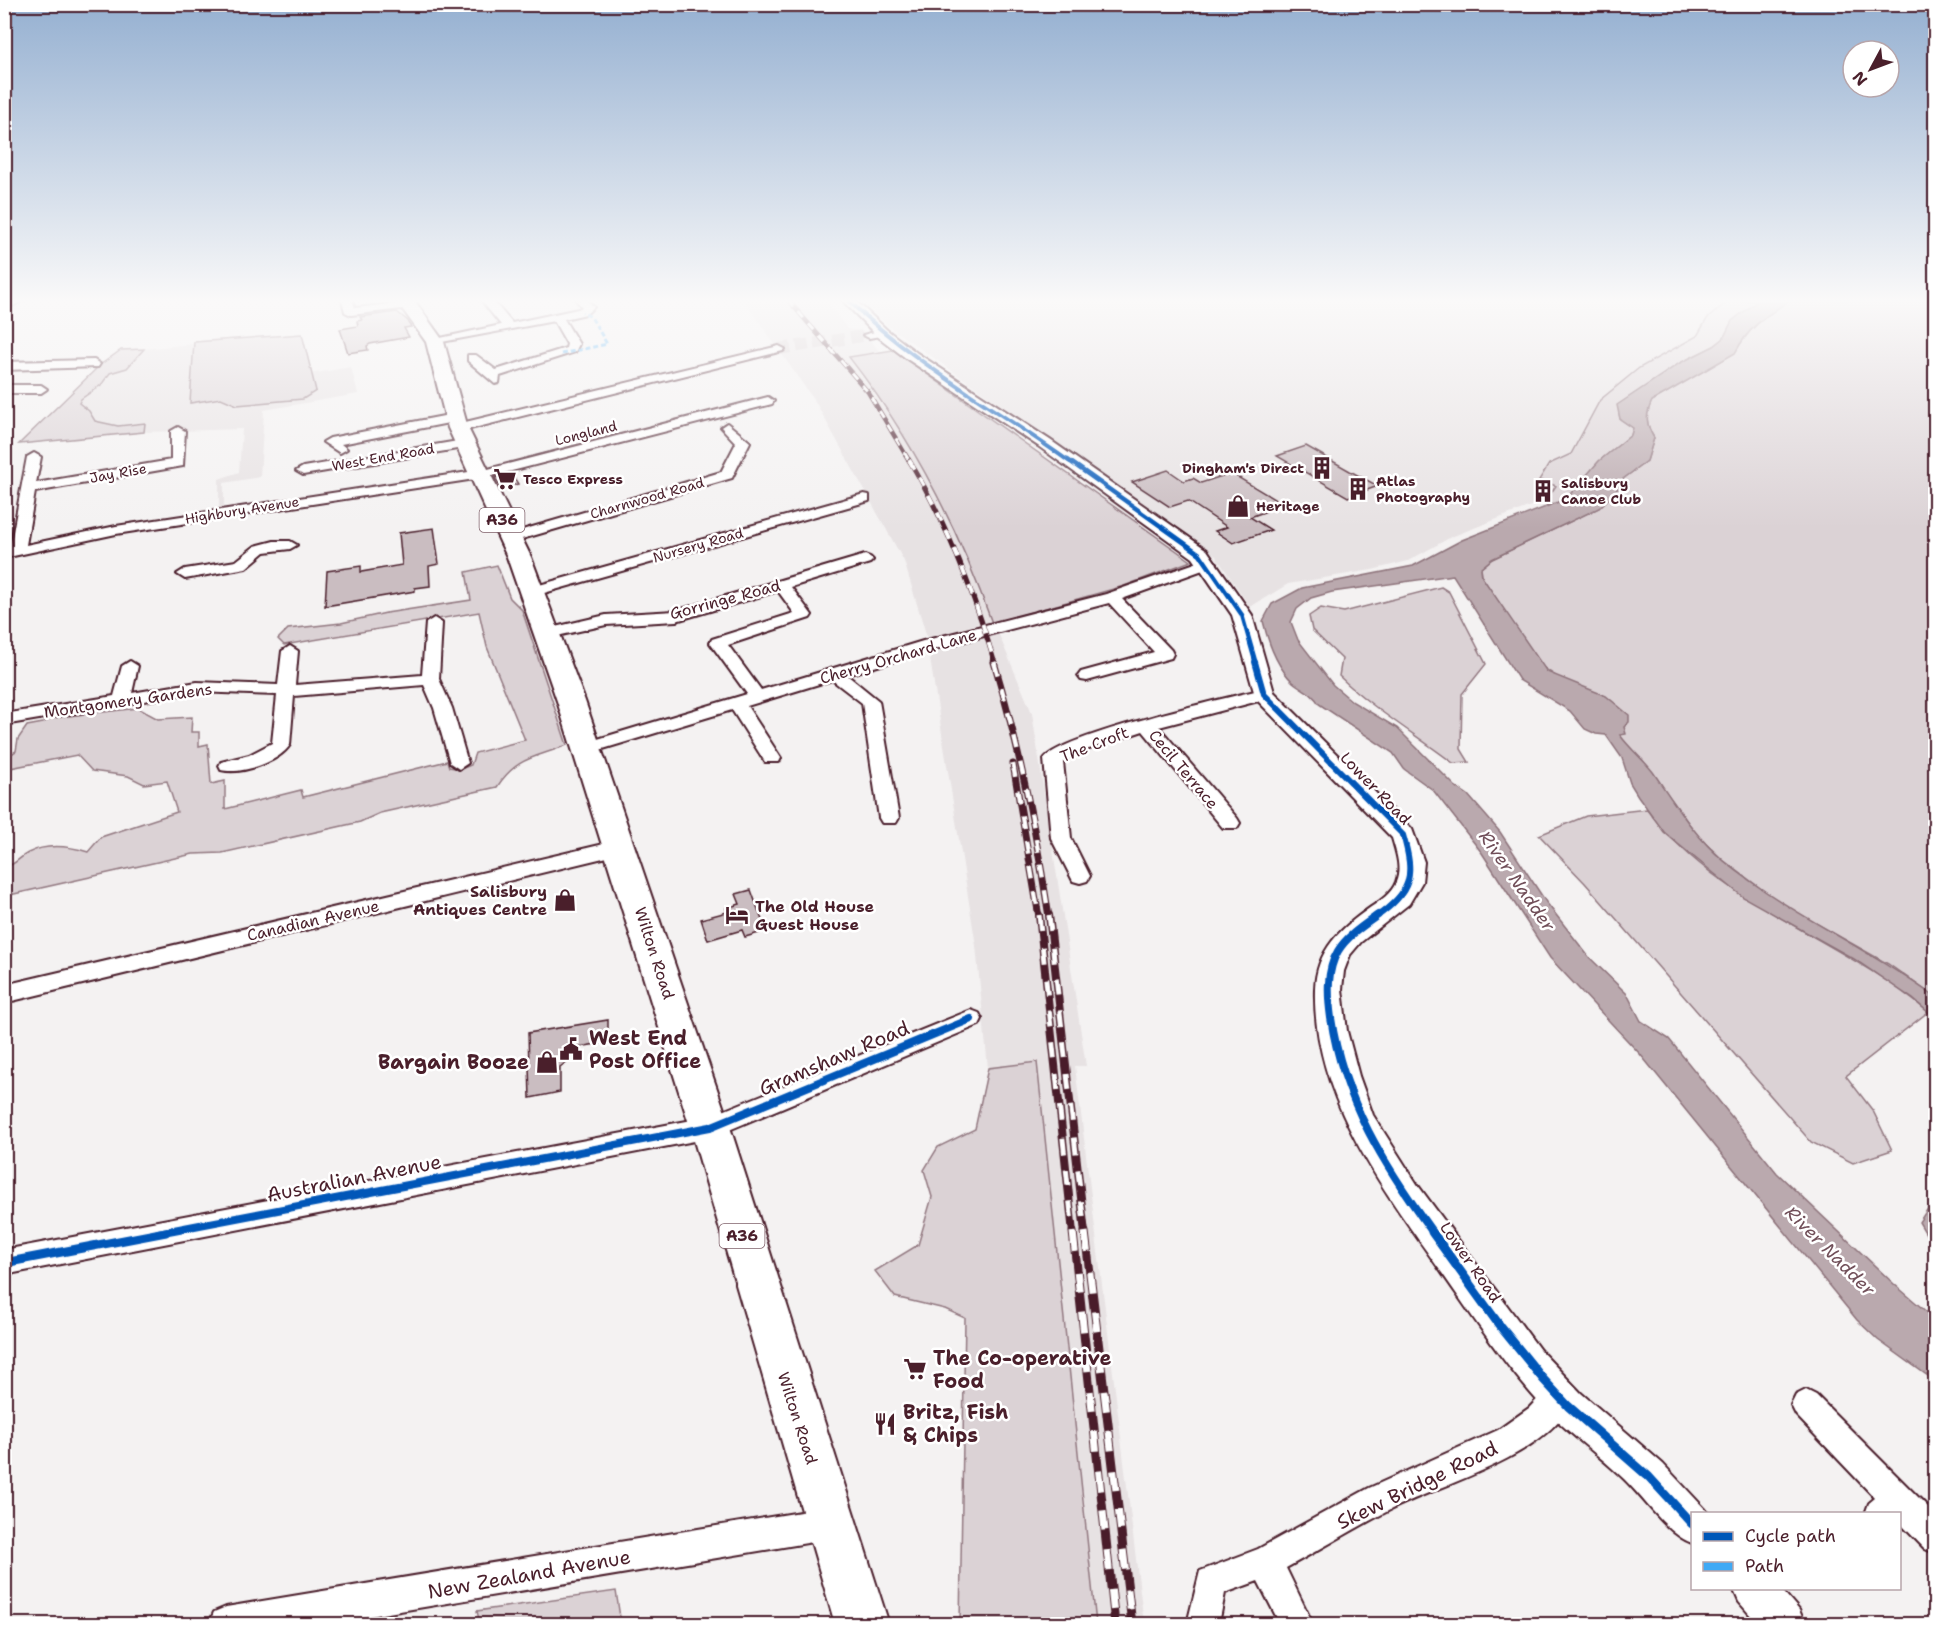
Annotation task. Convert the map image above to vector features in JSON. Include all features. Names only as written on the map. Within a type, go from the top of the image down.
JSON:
[{"type":"highway","name":"Wilton Road","points":[[444,376],[459,430],[510,538],[548,633],[621,847],[711,1127],[862,1624]]},
{"type":"street","points":[[5,389],[18,376]]},
{"type":"street","points":[[340,449],[330,442],[459,430],[672,376]]},
{"type":"street","name":"Lower Road","points":[[942,376],[1044,443],[1209,563],[1242,615],[1264,694],[1403,835],[1411,853],[1413,874],[1406,892],[1340,947],[1330,970],[1335,1047],[1366,1132],[1408,1198],[1506,1335],[1559,1396],[1644,1471],[1691,1523]]},
{"type":"street","points":[[5,389],[41,389]]},
{"type":"street","name":"Longland","points":[[480,474],[768,401]]},
{"type":"street","name":"Charnwood Road","points":[[510,538],[727,474],[744,442],[728,427]]},
{"type":"street","name":"West End Road","points":[[303,471],[459,430]]},
{"type":"street","name":"Jay Rise","points":[[28,489],[178,462],[178,431]]},
{"type":"street","points":[[10,553],[28,489],[34,457]]},
{"type":"street","name":"Highbury Avenue","points":[[10,553],[116,530],[480,474]]},
{"type":"street","name":"Nursery Road","points":[[531,592],[864,498]]},
{"type":"street","points":[[185,574],[241,565],[260,549],[274,545],[290,545]]},
{"type":"street","name":"Gorringe Road","points":[[548,633],[606,620],[676,616],[865,560]]},
{"type":"street","name":"Cherry Orchard Lane","points":[[587,748],[929,645],[1112,597],[1209,563]]},
{"type":"street","points":[[758,696],[718,643],[804,615],[782,584]]},
{"type":"street","points":[[1087,676],[1165,654],[1112,597]]},
{"type":"street","points":[[434,624],[430,679],[443,708],[459,763]]},
{"type":"street","points":[[228,766],[257,760],[272,754],[281,745],[290,651]]},
{"type":"street","points":[[122,698],[130,666]]},
{"type":"street","points":[[835,674],[870,701],[889,818]]},
{"type":"street","name":"Montgomery Gardens","points":[[4,720],[197,687],[288,690],[355,688],[430,679]]},
{"type":"street","name":"Cecil Terrace","points":[[1230,823],[1147,724],[1264,694]]},
{"type":"street","points":[[736,703],[772,758]]},
{"type":"street","name":"The Croft","points":[[1080,876],[1061,838],[1053,759],[1074,748],[1147,724]]},
{"type":"street","name":"Canadian Avenue","points":[[4,994],[621,847]]},
{"type":"street","name":"Gramshaw Road","points":[[711,1127],[971,1019]]},
{"type":"street","name":"Australian Avenue","points":[[4,1263],[711,1127]]},
{"type":"street","name":"Skew Bridge Road","points":[[1203,1624],[1210,1582],[1266,1562],[1380,1499],[1509,1441],[1540,1419],[1559,1396]]},
{"type":"street","points":[[1806,1405],[1889,1506]]},
{"type":"street","points":[[1901,1514],[1935,1538]]},
{"type":"street","name":"New Zealand Avenue","points":[[226,1624],[831,1523]]},
{"type":"street","points":[[1266,1562],[1297,1624]]},
{"type":"street","points":[[1755,1590],[1785,1624]]},
{"type":"shaded area","points":[[89,376],[108,376],[101,385],[81,399],[79,403],[89,411],[95,421],[118,426],[145,423],[144,432],[19,444]]},
{"type":"shaded area","points":[[108,376],[353,376],[358,394],[264,410],[260,477],[224,483],[224,509],[219,510],[219,479],[239,472],[242,429],[144,432],[145,423],[118,426],[95,421],[89,411],[79,403],[81,399],[101,385]]},
{"type":"shaded area","points":[[192,376],[312,376],[316,391],[303,399],[237,405],[221,398],[190,403]]},
{"type":"shaded area","points":[[797,376],[862,376],[901,432],[941,498],[1032,713],[1086,1066],[1075,1066],[1144,1624],[1096,1624],[1037,1063],[988,1068],[976,946],[926,634],[904,561],[816,403]]},
{"type":"shaded area","points":[[863,376],[930,376],[1191,561],[1124,586],[992,623],[964,552],[931,484],[913,451]]},
{"type":"shaded area","points":[[960,376],[1629,376],[1600,400],[1571,454],[1549,464],[1540,480],[1557,486],[1546,500],[1451,537],[1408,561],[1372,570],[1288,584],[1250,607],[1215,555]]},
{"type":"shaded area","points":[[1629,376],[1661,376],[1618,405],[1620,419],[1633,428],[1631,435],[1599,461],[1566,499],[1548,506],[1540,501],[1546,500],[1556,486],[1539,480],[1549,464],[1571,454],[1600,400]]},
{"type":"shaded area","points":[[1695,376],[1935,376],[1935,997],[1888,964],[1780,903],[1723,860],[1698,836],[1642,759],[1636,756],[1619,735],[1560,679],[1540,665],[1482,577],[1481,568],[1492,559],[1599,508],[1616,491],[1623,479],[1647,461],[1654,438],[1647,420],[1652,401]]},
{"type":"shaded area","points":[[497,565],[510,598],[522,610],[567,745],[528,759],[512,769],[497,787],[380,813],[360,822],[222,853],[193,854],[5,896],[5,867],[28,853],[58,846],[88,852],[101,837],[177,812],[167,781],[144,784],[128,776],[92,771],[77,755],[5,769],[5,758],[16,751],[18,739],[27,726],[43,723],[51,718],[138,708],[158,719],[192,717],[191,732],[199,732],[199,746],[208,744],[211,784],[225,781],[225,809],[301,790],[303,797],[447,761],[449,767],[461,769],[471,765],[475,753],[525,740],[487,647],[479,612],[284,645],[278,639],[288,629],[341,623],[386,613],[471,600],[466,572]]},
{"type":"shaded area","points":[[1441,587],[1449,592],[1486,664],[1462,694],[1461,749],[1469,762],[1453,763],[1352,688],[1339,676],[1342,659],[1312,630],[1309,616],[1321,608],[1344,612]]},
{"type":"shaded area","points":[[1647,809],[1676,842],[1708,871],[1744,896],[1857,962],[1928,1012],[1846,1076],[1873,1111],[1892,1150],[1853,1163],[1811,1142],[1585,883],[1539,835],[1586,816]]},
{"type":"shaded area","points":[[1037,1062],[1096,1624],[960,1624],[965,1318],[945,1309],[895,1297],[875,1271],[918,1245],[932,1197],[924,1170],[938,1147],[975,1129],[988,1068]]},
{"type":"shaded area","points":[[616,1591],[621,1624],[480,1624],[477,1611]]},
{"type":"water","name":"River Nadder","points":[[1660,376],[1695,376],[1652,401],[1647,420],[1654,438],[1647,461],[1623,479],[1616,491],[1599,508],[1492,559],[1481,568],[1482,577],[1547,672],[1606,696],[1629,715],[1629,722],[1624,727],[1626,734],[1620,735],[1653,772],[1686,819],[1713,851],[1775,898],[1883,962],[1935,997],[1935,1018],[1913,999],[1854,959],[1743,897],[1664,832],[1630,783],[1622,758],[1606,735],[1585,729],[1570,711],[1519,680],[1453,575],[1332,592],[1311,598],[1297,609],[1291,622],[1298,640],[1333,685],[1353,702],[1397,728],[1455,786],[1468,795],[1500,832],[1546,902],[1589,957],[1627,994],[1641,1021],[1669,1039],[1777,1173],[1894,1284],[1935,1319],[1935,1381],[1878,1340],[1857,1320],[1640,1054],[1550,958],[1482,853],[1433,790],[1404,769],[1393,753],[1319,704],[1311,694],[1293,682],[1282,669],[1268,637],[1263,621],[1272,604],[1302,588],[1413,566],[1462,540],[1566,499],[1599,461],[1631,435],[1633,428],[1620,419],[1617,405]]},
{"type":"water","points":[[1936,1205],[1935,1249],[1919,1222],[1929,1207]]},
{"type":"building","points":[[1306,446],[1378,486],[1348,497],[1277,456]]},
{"type":"building","name":"Heritage","points":[[1168,470],[1184,481],[1193,478],[1201,483],[1231,473],[1284,505],[1250,517],[1271,530],[1233,543],[1215,531],[1227,527],[1188,501],[1170,507],[1132,482]]},
{"type":"building","name":"Tesco Express","points":[[511,473],[518,484],[501,488],[495,478]]},
{"type":"building","points":[[434,528],[439,564],[429,566],[430,586],[415,588],[415,591],[325,606],[327,571],[361,566],[361,572],[402,565],[399,533]]},
{"type":"building","name":"The Old House Guest House","points":[[751,890],[766,931],[745,937],[742,930],[708,940],[701,919],[727,912],[726,908],[740,904],[736,894]]},
{"type":"building","name":"Bargain Booze","points":[[608,1020],[608,1042],[579,1047],[573,1057],[560,1067],[560,1092],[530,1098],[528,1033]]},
{"type":"railway","points":[[854,376],[868,392],[910,462]]},
{"type":"railway","points":[[909,460],[936,508],[958,559],[995,664]]},
{"type":"railway","points":[[994,662],[1026,789],[1049,917]]},
{"type":"railway","points":[[1013,764],[1039,917]]},
{"type":"railway","points":[[1039,915],[1073,1233]]},
{"type":"railway","points":[[1049,915],[1085,1233]]},
{"type":"railway","points":[[1073,1232],[1115,1624]]},
{"type":"railway","points":[[1085,1232],[1132,1624]]},
{"type":"cycle path","points":[[942,376],[1044,443],[1200,554],[1242,615],[1264,694],[1403,835],[1411,862],[1409,882],[1400,898],[1352,935],[1338,950],[1330,971],[1329,1009],[1338,1054],[1351,1098],[1376,1149],[1406,1194],[1486,1308],[1528,1362],[1568,1406],[1633,1461],[1691,1523]]},
{"type":"cycle path","points":[[4,1263],[710,1127],[971,1019]]},
{"type":"place","name":"Dingham's Direct","points":[[1322,468]]},
{"type":"place","name":"Tesco Express","points":[[505,479]]},
{"type":"place","name":"Atlas Photography","points":[[1358,489]]},
{"type":"place","name":"Salisbury Canoe Club","points":[[1543,491]]},
{"type":"place","name":"Heritage","points":[[1238,506]]},
{"type":"place","name":"Salisbury Antiques Centre","points":[[565,900]]},
{"type":"place","name":"The Old House Guest House","points":[[737,915]]},
{"type":"place","name":"West End Post Office","points":[[571,1049]]},
{"type":"place","name":"Bargain Booze","points":[[547,1062]]},
{"type":"place","name":"The Co-operative Food","points":[[915,1369]]},
{"type":"place","name":"Britz, Fish & Chips","points":[[885,1424]]}]
